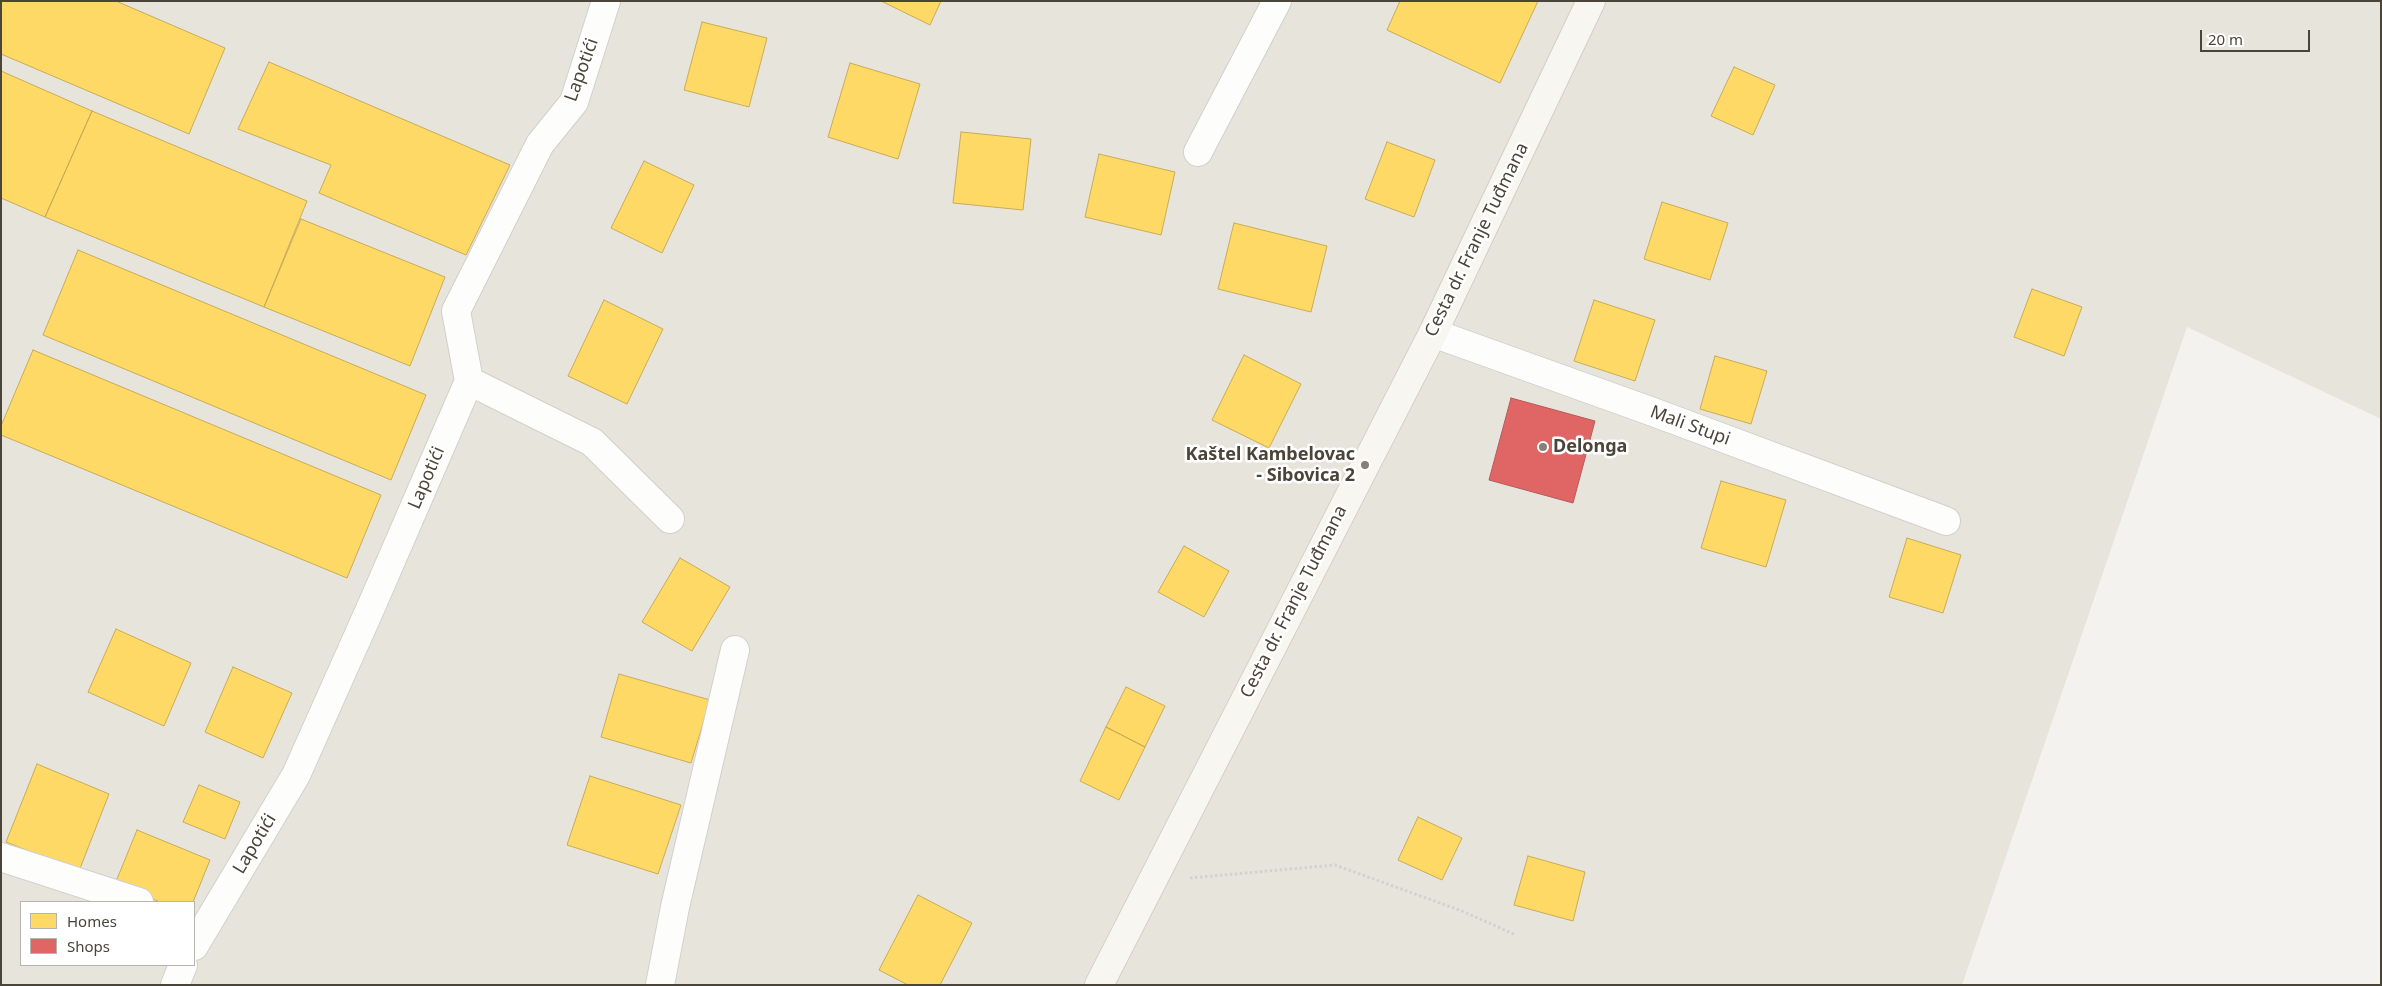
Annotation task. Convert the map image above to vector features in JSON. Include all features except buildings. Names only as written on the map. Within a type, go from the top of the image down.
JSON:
[{"type":"main road","name":"Cesta dr. Franje Tuđmana","points":[[1099,985],[1432,333],[1591,1]]},
{"type":"street","name":"Lapotići","points":[[198,930],[296,775],[469,381],[456,311],[540,144],[574,102],[606,1]]},
{"type":"street","points":[[1198,152],[1277,1]]},
{"type":"street","name":"Mali Stupi","points":[[1432,333],[1946,521]]},
{"type":"street","points":[[469,381],[592,442],[670,518]]},
{"type":"street","points":[[660,985],[675,907],[735,650]]},
{"type":"street","points":[[1,857],[136,901]]},
{"type":"street","points":[[174,985],[184,966]]},
{"type":"path","points":[[1152,881],[1335,865],[1462,911],[1516,935]]},
{"type":"shaded area","points":[[1,1],[2381,1],[2381,419],[2187,327],[1962,985],[1,985]]},
{"type":"place","name":"Delonga","points":[[1543,447]]},
{"type":"place","name":"Kaštel Kambelovac - Sibovica 2","points":[[1365,465]]}]
